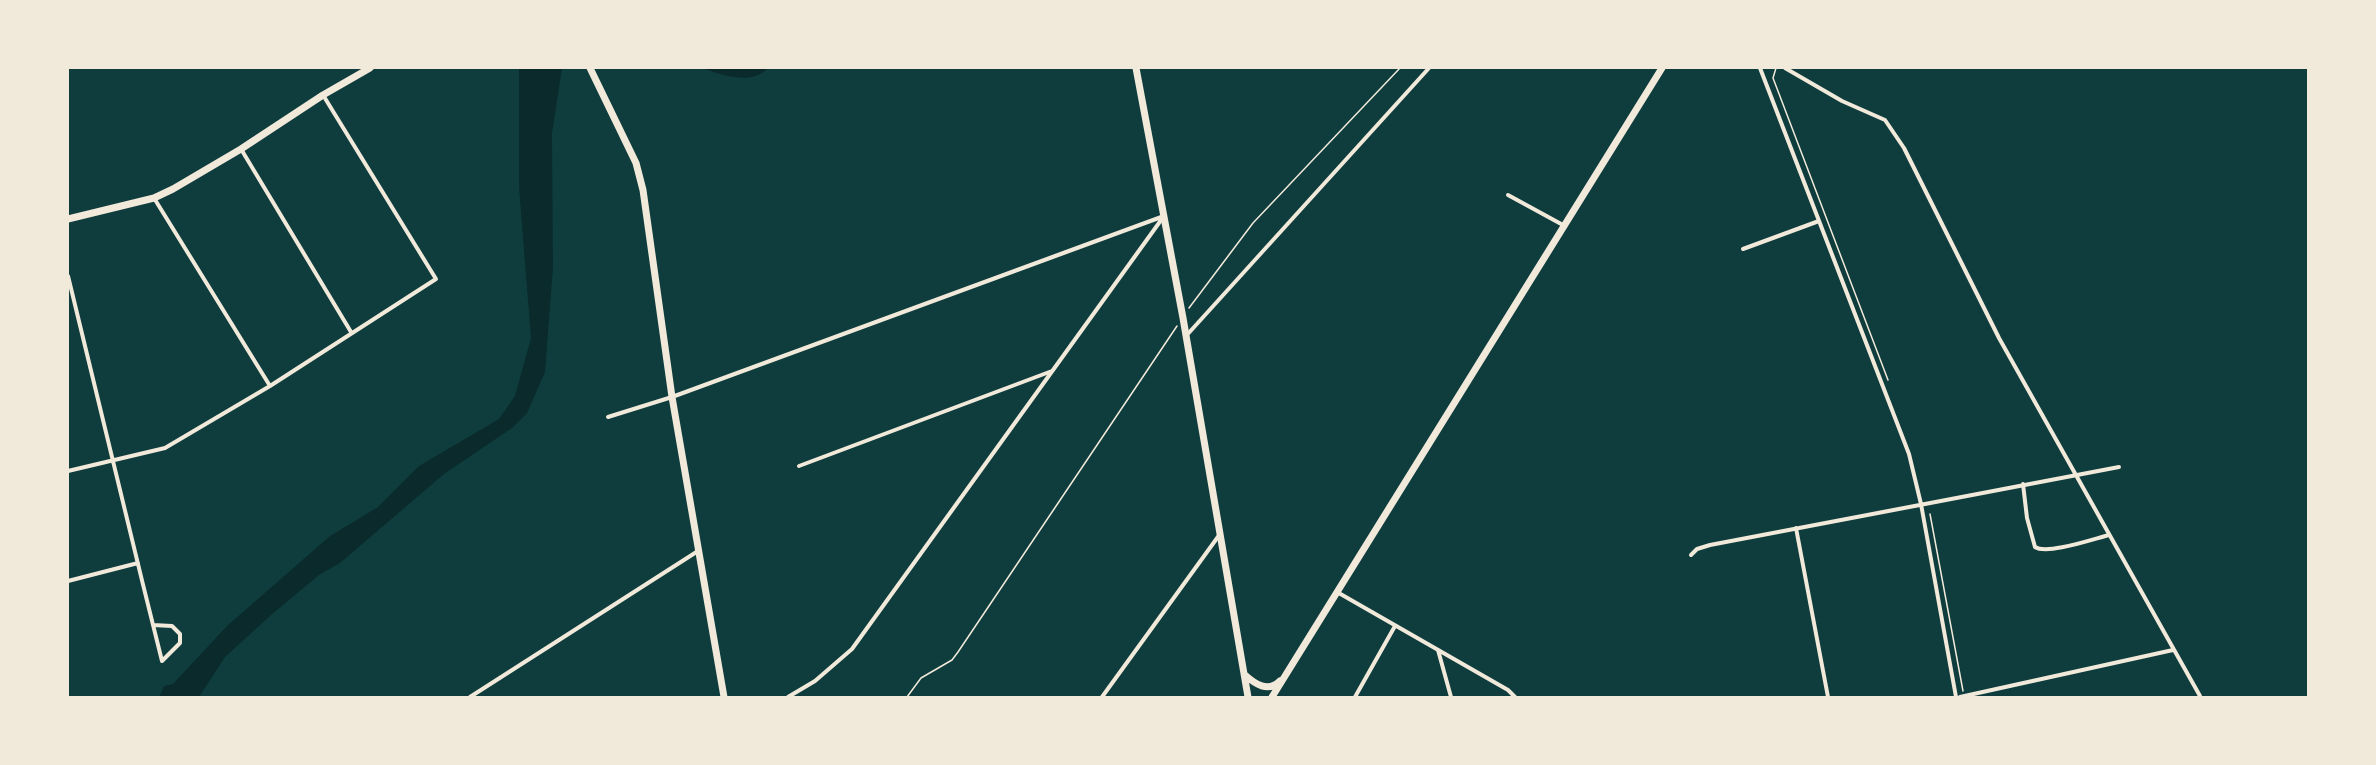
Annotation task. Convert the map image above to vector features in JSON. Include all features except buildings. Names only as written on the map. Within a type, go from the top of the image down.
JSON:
[{"type":"street","points":[[68,219],[154,198],[241,150],[323,95],[370,68]]},
{"type":"street","points":[[590,68],[636,163],[639,177],[672,397],[724,697]]},
{"type":"street","points":[[1136,68],[1183,318],[1248,697]]},
{"type":"street","points":[[1186,336],[1429,68]]},
{"type":"street","points":[[1272,697],[1336,591],[1662,68]]},
{"type":"street","points":[[1760,68],[1909,454],[1921,504],[1956,697]]},
{"type":"street","points":[[1785,68],[1842,101],[1885,120],[1904,148],[1999,338],[2200,696]]},
{"type":"street","points":[[68,471],[112,459],[164,448],[270,386],[351,332],[436,279],[323,95]]},
{"type":"street","points":[[241,150],[351,332]]},
{"type":"street","points":[[1508,195],[1563,225]]},
{"type":"street","points":[[154,198],[270,386]]},
{"type":"street","points":[[608,417],[672,397],[1164,216]]},
{"type":"street","points":[[788,697],[815,681],[852,649],[1164,216]]},
{"type":"street","points":[[1743,250],[1819,221]]},
{"type":"street","points":[[68,276],[112,459],[138,563],[153,625],[162,661],[180,643],[180,634],[172,626],[153,625]]},
{"type":"street","points":[[799,466],[1052,371]]},
{"type":"street","points":[[1691,555],[1697,549],[1710,545],[2075,474],[2119,467]]},
{"type":"street","points":[[2023,484],[2027,518],[2035,547],[2039,550],[2056,548],[2109,535]]},
{"type":"street","points":[[1796,528],[1828,697]]},
{"type":"street","points":[[1102,697],[1220,534]]},
{"type":"street","points":[[470,697],[698,551]]},
{"type":"street","points":[[68,581],[138,563]]},
{"type":"street","points":[[1336,591],[1508,690],[1515,697]]},
{"type":"street","points":[[1355,697],[1395,626]]},
{"type":"street","points":[[1438,650],[1450,697]]},
{"type":"street","points":[[1960,697],[2173,650]]},
{"type":"street","points":[[1245,675],[1254,684],[1266,688],[1276,685],[1287,674]]},
{"type":"path","points":[[907,697],[921,678],[952,660],[958,652],[1191,305],[1253,223],[1400,68]]},
{"type":"water","points":[[519,68],[562,68],[552,133],[553,267],[545,372],[527,413],[512,428],[444,474],[340,563],[319,575],[271,615],[225,657],[199,697],[159,697],[164,686],[173,684],[227,626],[330,536],[378,507],[419,466],[499,419],[515,396],[531,338],[519,187]]},
{"type":"water","points":[[702,68],[768,68],[754,77],[745,78],[727,76]]}]
